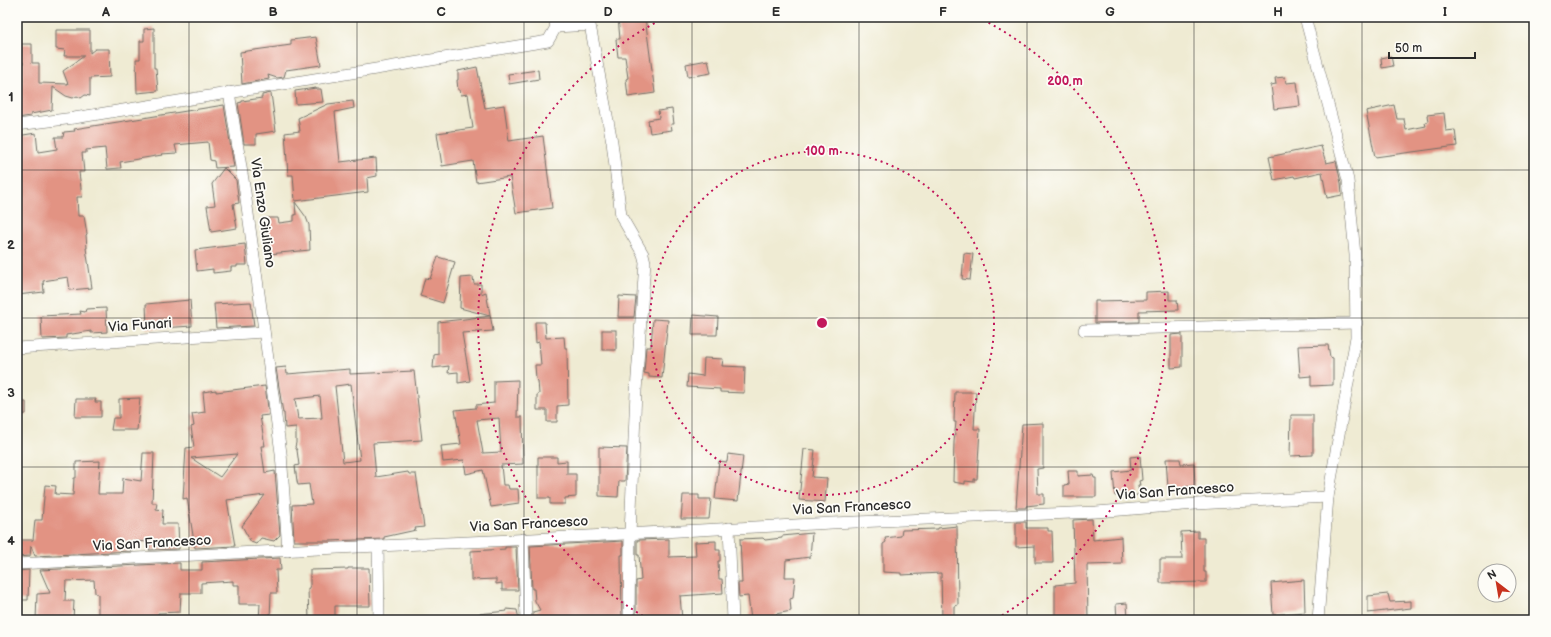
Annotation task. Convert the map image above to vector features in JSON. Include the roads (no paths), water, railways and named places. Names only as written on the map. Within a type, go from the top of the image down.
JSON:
[{"type":"street","points":[[1305,17],[1348,180],[1355,255],[1357,323],[1355,344],[1328,497],[1318,620]]},
{"type":"street","points":[[17,125],[74,118],[548,41],[555,22],[590,25],[612,142],[621,216],[643,254],[645,262],[636,391],[630,534],[629,620]]},
{"type":"street","name":"Via Enzo Giuliano","points":[[229,92],[245,192],[280,452],[288,551]]},
{"type":"street","points":[[1084,330],[1357,323]]},
{"type":"street","name":"Via Funari","points":[[17,348],[264,332]]},
{"type":"street","name":"Via San Francesco","points":[[17,564],[729,528],[1096,512],[1196,504],[1328,497]]},
{"type":"street","points":[[729,528],[733,620]]},
{"type":"street","points":[[522,539],[526,620]]},
{"type":"street","points":[[378,546],[379,620]]}]
